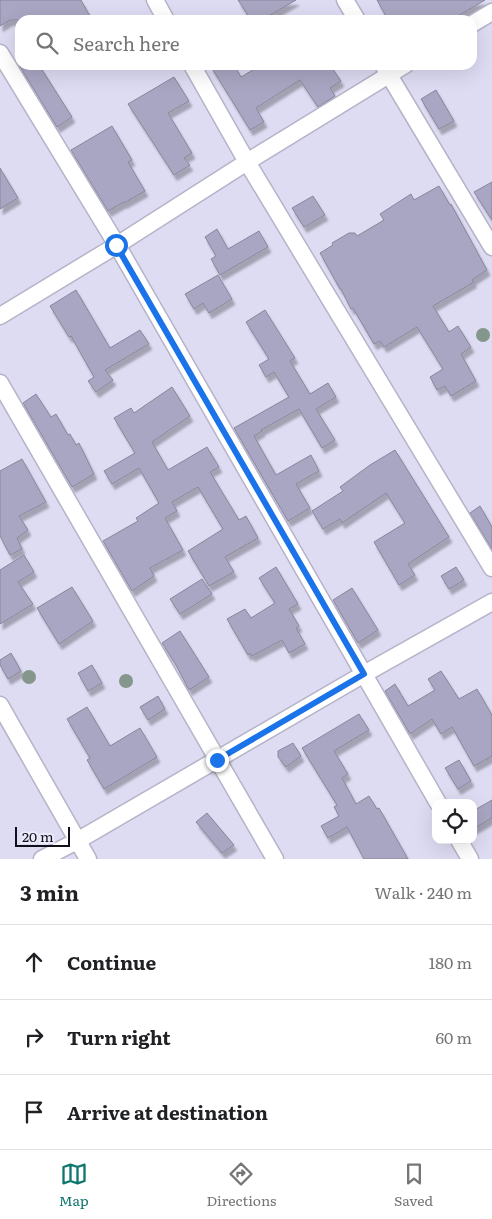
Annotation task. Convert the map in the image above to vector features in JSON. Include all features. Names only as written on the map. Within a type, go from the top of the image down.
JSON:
[{"type":"street","points":[[155,0],[163,15]]},
{"type":"street","points":[[345,0],[354,15]]},
{"type":"street","points":[[477,21],[492,12]]},
{"type":"street","points":[[0,53],[116,245],[436,799]]},
{"type":"street","points":[[195,70],[247,162],[492,568]]},
{"type":"street","points":[[0,316],[247,162],[386,70],[492,246]]},
{"type":"street","points":[[0,384],[274,859]]},
{"type":"street","points":[[42,859],[78,841],[364,674],[492,602]]},
{"type":"street","points":[[0,705],[88,859]]},
{"type":"street","points":[[461,844],[470,859]]},
{"type":"building","points":[[0,0],[81,0],[89,15],[15,15],[15,20],[10,20],[0,26]]},
{"type":"building","points":[[238,0],[296,0],[270,15],[248,15]]},
{"type":"building","points":[[377,0],[485,0],[460,15],[385,15]]},
{"type":"building","points":[[22,70],[42,70],[72,117],[57,127]]},
{"type":"building","points":[[213,70],[237,70],[241,77],[253,70],[333,70],[341,81],[330,88],[335,96],[318,107],[300,80],[256,108],[264,122],[250,130]]},
{"type":"building","points":[[174,77],[189,101],[168,113],[192,153],[184,158],[190,165],[174,175],[128,104]]},
{"type":"building","points":[[436,90],[454,121],[439,129],[421,99]]},
{"type":"building","points":[[112,126],[132,160],[128,162],[145,191],[108,211],[71,150]]},
{"type":"building","points":[[0,168],[18,198],[0,209]]},
{"type":"building","points":[[492,182],[492,220],[474,192]]},
{"type":"building","points":[[439,186],[487,270],[472,280],[474,282],[433,306],[449,332],[458,326],[471,347],[461,354],[476,381],[451,396],[445,386],[437,390],[430,377],[443,369],[417,327],[384,347],[380,341],[374,344],[353,308],[351,309],[320,253],[349,233],[355,233],[357,236],[384,220],[380,214],[411,194],[414,200]]},
{"type":"building","points":[[313,196],[325,215],[304,227],[292,208]]},
{"type":"building","points":[[217,229],[228,249],[259,231],[268,247],[220,275],[211,259],[216,256],[205,237]]},
{"type":"building","points":[[218,275],[232,299],[209,313],[203,303],[194,309],[185,294]]},
{"type":"building","points":[[76,290],[110,348],[140,330],[149,344],[105,370],[113,380],[96,392],[88,381],[94,377],[71,336],[69,337],[50,306]]},
{"type":"building","points":[[265,310],[295,358],[290,361],[310,394],[328,383],[336,397],[316,409],[335,440],[322,448],[299,409],[261,430],[254,436],[276,475],[311,455],[319,471],[296,484],[310,508],[288,521],[234,428],[289,397],[274,372],[266,377],[259,365],[269,359],[246,322]]},
{"type":"building","points":[[172,387],[190,416],[152,442],[168,470],[207,447],[219,467],[210,472],[239,520],[246,516],[258,538],[225,557],[234,572],[209,586],[188,551],[223,529],[198,487],[172,502],[177,511],[165,518],[183,550],[150,568],[154,576],[132,591],[103,541],[138,521],[136,518],[159,503],[139,468],[112,484],[104,471],[135,453],[114,418],[131,408],[134,413]]},
{"type":"building","points":[[36,394],[51,417],[56,414],[68,435],[70,434],[76,445],[79,443],[94,474],[72,487],[23,403]]},
{"type":"building","points":[[395,450],[449,537],[408,564],[415,575],[399,585],[374,542],[405,523],[386,493],[342,523],[340,519],[323,529],[312,511],[343,491],[340,487],[370,465]]},
{"type":"building","points":[[22,459],[46,502],[19,516],[28,530],[17,538],[22,549],[10,555],[0,536],[0,471]]},
{"type":"building","points":[[480,506],[492,527],[492,549],[470,513]]},
{"type":"building","points":[[24,555],[34,572],[18,582],[33,604],[0,624],[0,570]]},
{"type":"building","points":[[276,567],[298,604],[289,609],[299,626],[296,628],[305,644],[289,653],[282,640],[252,656],[250,653],[248,655],[227,619],[245,609],[251,618],[275,603],[259,578]]},
{"type":"building","points":[[456,567],[464,580],[449,589],[441,576]]},
{"type":"building","points":[[202,579],[212,594],[180,614],[170,599]]},
{"type":"building","points":[[72,587],[93,621],[59,644],[37,608]]},
{"type":"building","points":[[352,588],[378,630],[358,643],[333,600]]},
{"type":"building","points":[[180,631],[209,677],[189,690],[162,643]]},
{"type":"building","points":[[11,653],[21,671],[8,679],[0,665],[0,660]]},
{"type":"building","points":[[92,665],[102,683],[88,691],[78,673]]},
{"type":"building","points":[[441,671],[459,699],[477,689],[492,715],[492,756],[474,766],[452,727],[441,734],[432,719],[410,734],[385,691],[395,684],[408,706],[435,690],[428,679]]},
{"type":"building","points":[[158,696],[165,709],[148,720],[140,707]]},
{"type":"building","points":[[87,707],[110,746],[140,728],[157,757],[104,789],[87,760],[90,758],[67,719]]},
{"type":"building","points":[[359,714],[369,730],[334,751],[348,774],[342,778],[356,804],[369,796],[377,809],[379,808],[408,859],[364,859],[347,827],[328,838],[321,826],[339,816],[334,807],[337,805],[302,748]]},
{"type":"building","points":[[293,743],[301,756],[286,767],[278,757],[278,751]]},
{"type":"building","points":[[459,760],[471,781],[458,789],[445,768]]},
{"type":"building","points":[[492,800],[492,818],[477,827],[477,809]]},
{"type":"building","points":[[207,813],[234,845],[222,853],[196,822]]},
{"type":"route","points":[[116,245],[364,674],[217,760]]}]
